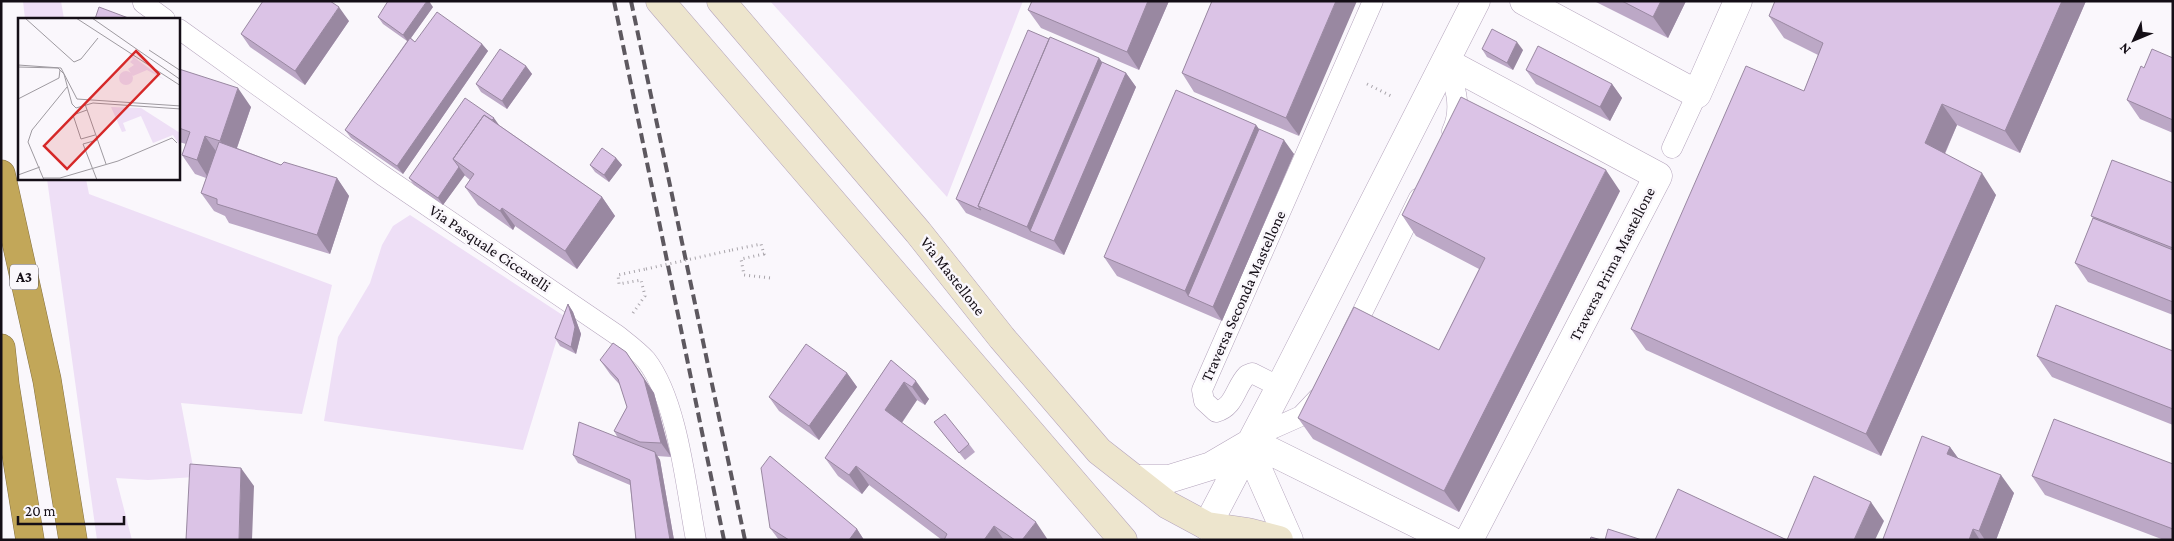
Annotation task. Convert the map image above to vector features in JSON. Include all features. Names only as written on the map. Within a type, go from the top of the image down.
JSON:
[{"type":"highway","name":"A3","points":[[1,174],[47,380],[73,540]]},
{"type":"highway","points":[[1,348],[4,385],[30,540]]},
{"type":"street","points":[[660,1],[1123,540]]},
{"type":"street","name":"Via Mastellone","points":[[721,1],[918,232],[1002,338],[1099,451],[1204,533],[1248,532],[1278,540]]},
{"type":"street","points":[[1204,533],[1476,1]]},
{"type":"street","points":[[1524,1],[1697,94],[1738,1]]},
{"type":"street","name":"Traversa Prima Mastellone","points":[[1446,62],[1658,176],[1469,540]]},
{"type":"street","points":[[1137,479],[1169,479],[1211,466],[1253,440]]},
{"type":"street","points":[[1253,440],[1259,472],[1289,540]]},
{"type":"street","points":[[1253,440],[1450,540]]},
{"type":"lane","name":"Traversa Seconda Mastellone","points":[[1280,386],[1252,373],[1247,375],[1231,402],[1216,412],[1204,401],[1202,390],[1373,1]]},
{"type":"lane","points":[[143,3],[164,18]]},
{"type":"lane","name":"Via Pasquale Ciccarelli","points":[[180,29],[382,175],[617,335],[646,360],[665,391],[675,427],[696,540]]},
{"type":"lane","points":[[1443,150],[1456,124],[1458,111],[1454,81],[1446,62]]},
{"type":"lane","points":[[1672,148],[1697,94]]},
{"type":"lane","points":[[1344,350],[1426,184]]},
{"type":"lane","points":[[1253,440],[1301,416],[1322,393],[1326,384]]},
{"type":"path","points":[[1364,86],[1368,84],[1421,111]]},
{"type":"path","points":[[617,335],[645,296],[641,280],[619,284],[618,275],[761,244],[764,254],[741,259],[744,274],[771,278]]},
{"type":"shaded area","points":[[23,1],[61,1],[64,18],[25,18]]},
{"type":"shaded area","points":[[770,1],[1023,1],[947,197]]},
{"type":"shaded area","points":[[47,180],[86,180],[89,194],[332,285],[302,414],[181,403],[195,477],[148,480],[116,478],[132,540],[97,540]]},
{"type":"shaded area","points":[[410,215],[564,316],[523,450],[324,421],[338,337],[370,283],[382,245],[393,226]]},
{"type":"building","points":[[263,1],[330,1],[339,7],[295,71],[241,34]]},
{"type":"building","points":[[388,1],[427,1],[403,35],[378,17]]},
{"type":"building","points":[[1032,1],[1148,1],[1127,52],[1028,10]]},
{"type":"building","points":[[1212,1],[1336,1],[1286,118],[1182,73]]},
{"type":"building","points":[[1622,1],[1661,1],[1653,17]]},
{"type":"building","points":[[1775,1],[2062,1],[2005,131],[1942,104],[1925,143],[1982,173],[1866,434],[1631,329],[1746,66],[1804,91],[1823,43],[1769,16]]},
{"type":"building","points":[[99,7],[128,18],[95,18]]},
{"type":"building","points":[[437,12],[482,44],[397,166],[345,130],[410,38],[415,42]]},
{"type":"building","points":[[1492,29],[1517,42],[1507,63],[1482,49]]},
{"type":"building","points":[[1028,30],[1049,39],[978,206],[981,210],[956,199]]},
{"type":"building","points":[[1050,37],[1099,58],[1027,227],[978,206]]},
{"type":"building","points":[[1538,46],[1612,84],[1600,107],[1526,70]]},
{"type":"building","points":[[500,49],[526,66],[502,101],[476,84]]},
{"type":"building","points":[[2152,49],[2173,58],[2173,120],[2127,100],[2141,66],[2144,68]]},
{"type":"building","points":[[1102,62],[1126,73],[1054,241],[1030,231]]},
{"type":"building","points":[[180,69],[238,88],[220,141],[205,136],[197,160],[182,155],[190,132],[180,128]]},
{"type":"building","points":[[1176,90],[1256,125],[1185,291],[1104,257]]},
{"type":"building","points":[[1461,97],[1606,170],[1444,491],[1298,418],[1354,307],[1439,350],[1485,258],[1402,215]]},
{"type":"building","points":[[465,98],[494,118],[492,120],[484,115],[453,159],[459,167],[438,198],[409,178]]},
{"type":"building","points":[[484,115],[602,197],[565,251],[502,208],[500,211],[465,187],[474,174],[453,159]]},
{"type":"building","points":[[1259,129],[1284,140],[1213,307],[1188,296]]},
{"type":"building","points":[[219,142],[281,165],[284,162],[337,178],[317,235],[217,204],[217,199],[201,193]]},
{"type":"building","points":[[602,148],[616,158],[604,175],[590,165]]},
{"type":"building","points":[[2112,160],[2173,183],[2173,248],[2091,216]]},
{"type":"building","points":[[2093,218],[2173,250],[2173,302],[2075,263]]},
{"type":"building","points":[[568,304],[575,327],[571,347],[555,338]]},
{"type":"building","points":[[2056,305],[2173,351],[2173,409],[2037,356]]},
{"type":"building","points":[[613,343],[626,352],[644,379],[661,443],[640,442],[614,431],[627,407],[618,379],[600,360]]},
{"type":"building","points":[[806,344],[847,373],[809,426],[769,397]]},
{"type":"building","points":[[891,360],[916,381],[912,387],[904,382],[885,410],[1036,522],[1022,540],[1015,540],[994,526],[984,540],[944,540],[947,534],[856,466],[849,475],[825,458]]},
{"type":"building","points":[[945,414],[969,444],[959,453],[934,422]]},
{"type":"building","points":[[2054,419],[2173,464],[2173,529],[2032,476]]},
{"type":"building","points":[[579,422],[655,452],[670,540],[636,540],[630,480],[573,455]]},
{"type":"building","points":[[1922,436],[1950,447],[1947,454],[2001,475],[1979,531],[1973,529],[1969,540],[1883,539]]},
{"type":"building","points":[[770,456],[857,529],[849,540],[789,540],[770,528],[761,468]]},
{"type":"building","points":[[190,464],[241,468],[239,540],[186,540]]},
{"type":"building","points":[[1814,476],[1871,502],[1854,540],[1787,540]]},
{"type":"building","points":[[1678,489],[1787,540],[1655,540]]},
{"type":"building","points":[[1608,529],[1642,540],[1605,540]]},
{"type":"building","points":[[1591,537],[1601,540],[1590,540]]},
{"type":"railway","points":[[614,1],[724,540]]},
{"type":"railway","points":[[631,1],[745,540]]}]
